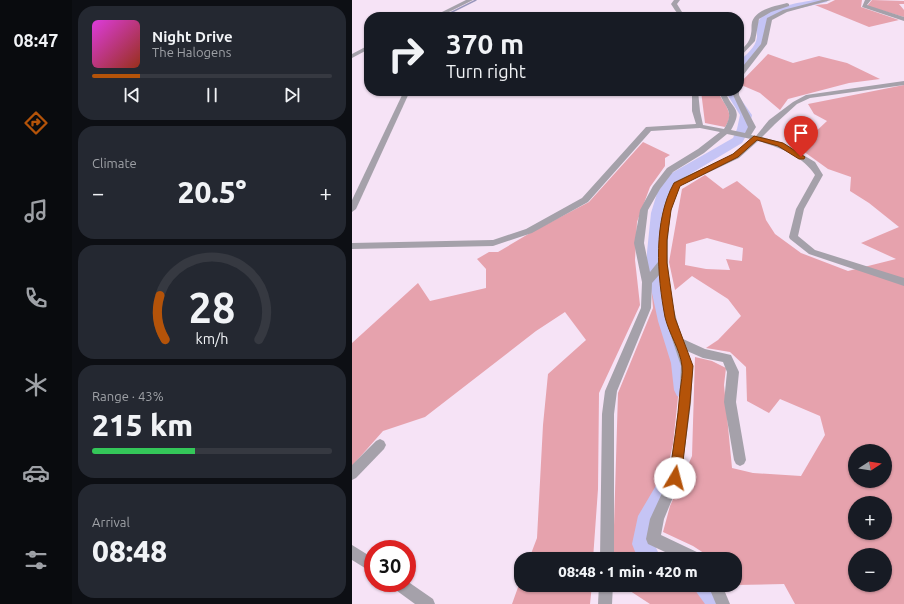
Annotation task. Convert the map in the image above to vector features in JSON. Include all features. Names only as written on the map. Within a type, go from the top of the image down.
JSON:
[{"type":"street","points":[[445,12],[470,0]]},
{"type":"street","points":[[677,0],[674,4],[679,12]]},
{"type":"street","points":[[744,51],[753,41],[756,32],[755,22],[757,16],[774,9],[808,0]]},
{"type":"street","points":[[744,68],[758,53],[764,42],[769,19],[785,11],[828,0]]},
{"type":"street","points":[[868,0],[864,6],[904,19]]},
{"type":"street","points":[[352,56],[364,50]]},
{"type":"street","points":[[681,552],[653,539],[657,519],[675,478],[685,403],[688,366],[670,318],[663,263],[663,240],[667,210],[677,184],[736,156],[752,137],[762,134],[778,117],[795,103],[808,96],[904,83]]},
{"type":"street","points":[[352,209],[404,96]]},
{"type":"street","points":[[695,96],[696,111],[700,126]]},
{"type":"street","points":[[607,552],[608,414],[611,391],[646,308],[647,282],[640,244],[644,210],[656,188],[670,170],[727,132],[734,119],[733,109],[724,96]]},
{"type":"street","points":[[736,96],[752,127],[752,137]]},
{"type":"street","points":[[352,246],[493,243],[522,234],[585,200],[649,129],[700,126],[752,137],[780,145],[812,164],[819,175],[800,209],[793,237],[812,252],[904,282]]},
{"type":"street","points":[[647,282],[663,263]]},
{"type":"street","points":[[679,342],[702,353],[727,358],[733,372],[730,402],[740,460]]},
{"type":"street","points":[[352,474],[380,445]]},
{"type":"street","points":[[352,552],[364,560]]},
{"type":"street","points":[[411,592],[428,604]]},
{"type":"street","points":[[605,604],[606,592]]},
{"type":"street","points":[[718,592],[723,604]]},
{"type":"shaded area","points":[[835,0],[862,0],[861,7],[899,20],[869,27],[815,5],[827,4]]},
{"type":"shaded area","points":[[872,0],[904,1],[904,4],[899,4],[904,10],[904,17],[867,6]]},
{"type":"shaded area","points":[[768,54],[793,63],[819,56],[847,63],[880,79],[849,83],[788,99],[780,110],[760,93],[744,86],[744,79]]},
{"type":"shaded area","points":[[904,85],[904,604],[795,604],[784,584],[742,585],[742,552],[702,552],[663,532],[670,506],[692,456],[695,357],[712,361],[726,368],[724,385],[732,468],[753,473],[801,476],[825,435],[820,416],[780,399],[769,413],[747,401],[746,367],[730,352],[706,348],[718,340],[741,316],[728,299],[692,276],[675,290],[669,262],[682,189],[705,175],[723,189],[737,181],[760,200],[766,220],[775,234],[801,253],[848,271],[896,259],[861,243],[899,227],[869,203],[850,191],[851,177],[828,169],[803,151],[811,136],[827,121],[814,114],[808,104]],"holes":[[[707,238],[743,248],[742,261],[726,259],[730,270],[706,269],[685,265],[686,244]]]},
{"type":"shaded area","points":[[702,96],[720,96],[728,109],[728,122],[725,127],[705,123]]},
{"type":"shaded area","points":[[643,142],[670,155],[665,158],[665,166],[650,187],[637,222],[635,260],[640,305],[599,393],[598,489],[594,552],[532,552],[537,538],[543,425],[548,374],[586,340],[565,312],[536,331],[425,417],[383,431],[352,466],[352,343],[418,283],[430,301],[486,288],[486,269],[477,259],[489,252],[498,252],[530,233],[589,202]]},
{"type":"shaded area","points":[[658,283],[667,324],[681,369],[673,444],[666,474],[653,512],[640,534],[644,548],[653,552],[613,552],[618,393],[653,308],[651,284]]},
{"type":"shaded area","points":[[516,592],[591,592],[590,604],[512,604]]},
{"type":"shaded area","points":[[632,592],[708,592],[711,604],[650,604]]},
{"type":"waterway","points":[[452,12],[476,0]]},
{"type":"waterway","points":[[744,62],[759,45],[761,41],[761,24],[769,15],[784,9],[824,0]]},
{"type":"waterway","points":[[683,390],[680,363],[666,321],[655,270],[654,252],[658,213],[665,190],[675,177],[738,140],[743,129],[746,115],[732,96]]},
{"type":"waterway","points":[[647,552],[643,544],[649,516],[671,479]]},
{"type":"waterway","points":[[710,592],[716,599],[717,604]]},
{"type":"route","points":[[675,478],[685,403],[688,366],[670,318],[663,263],[663,240],[667,210],[677,184],[736,156],[756,138],[780,145],[801,157]]}]
